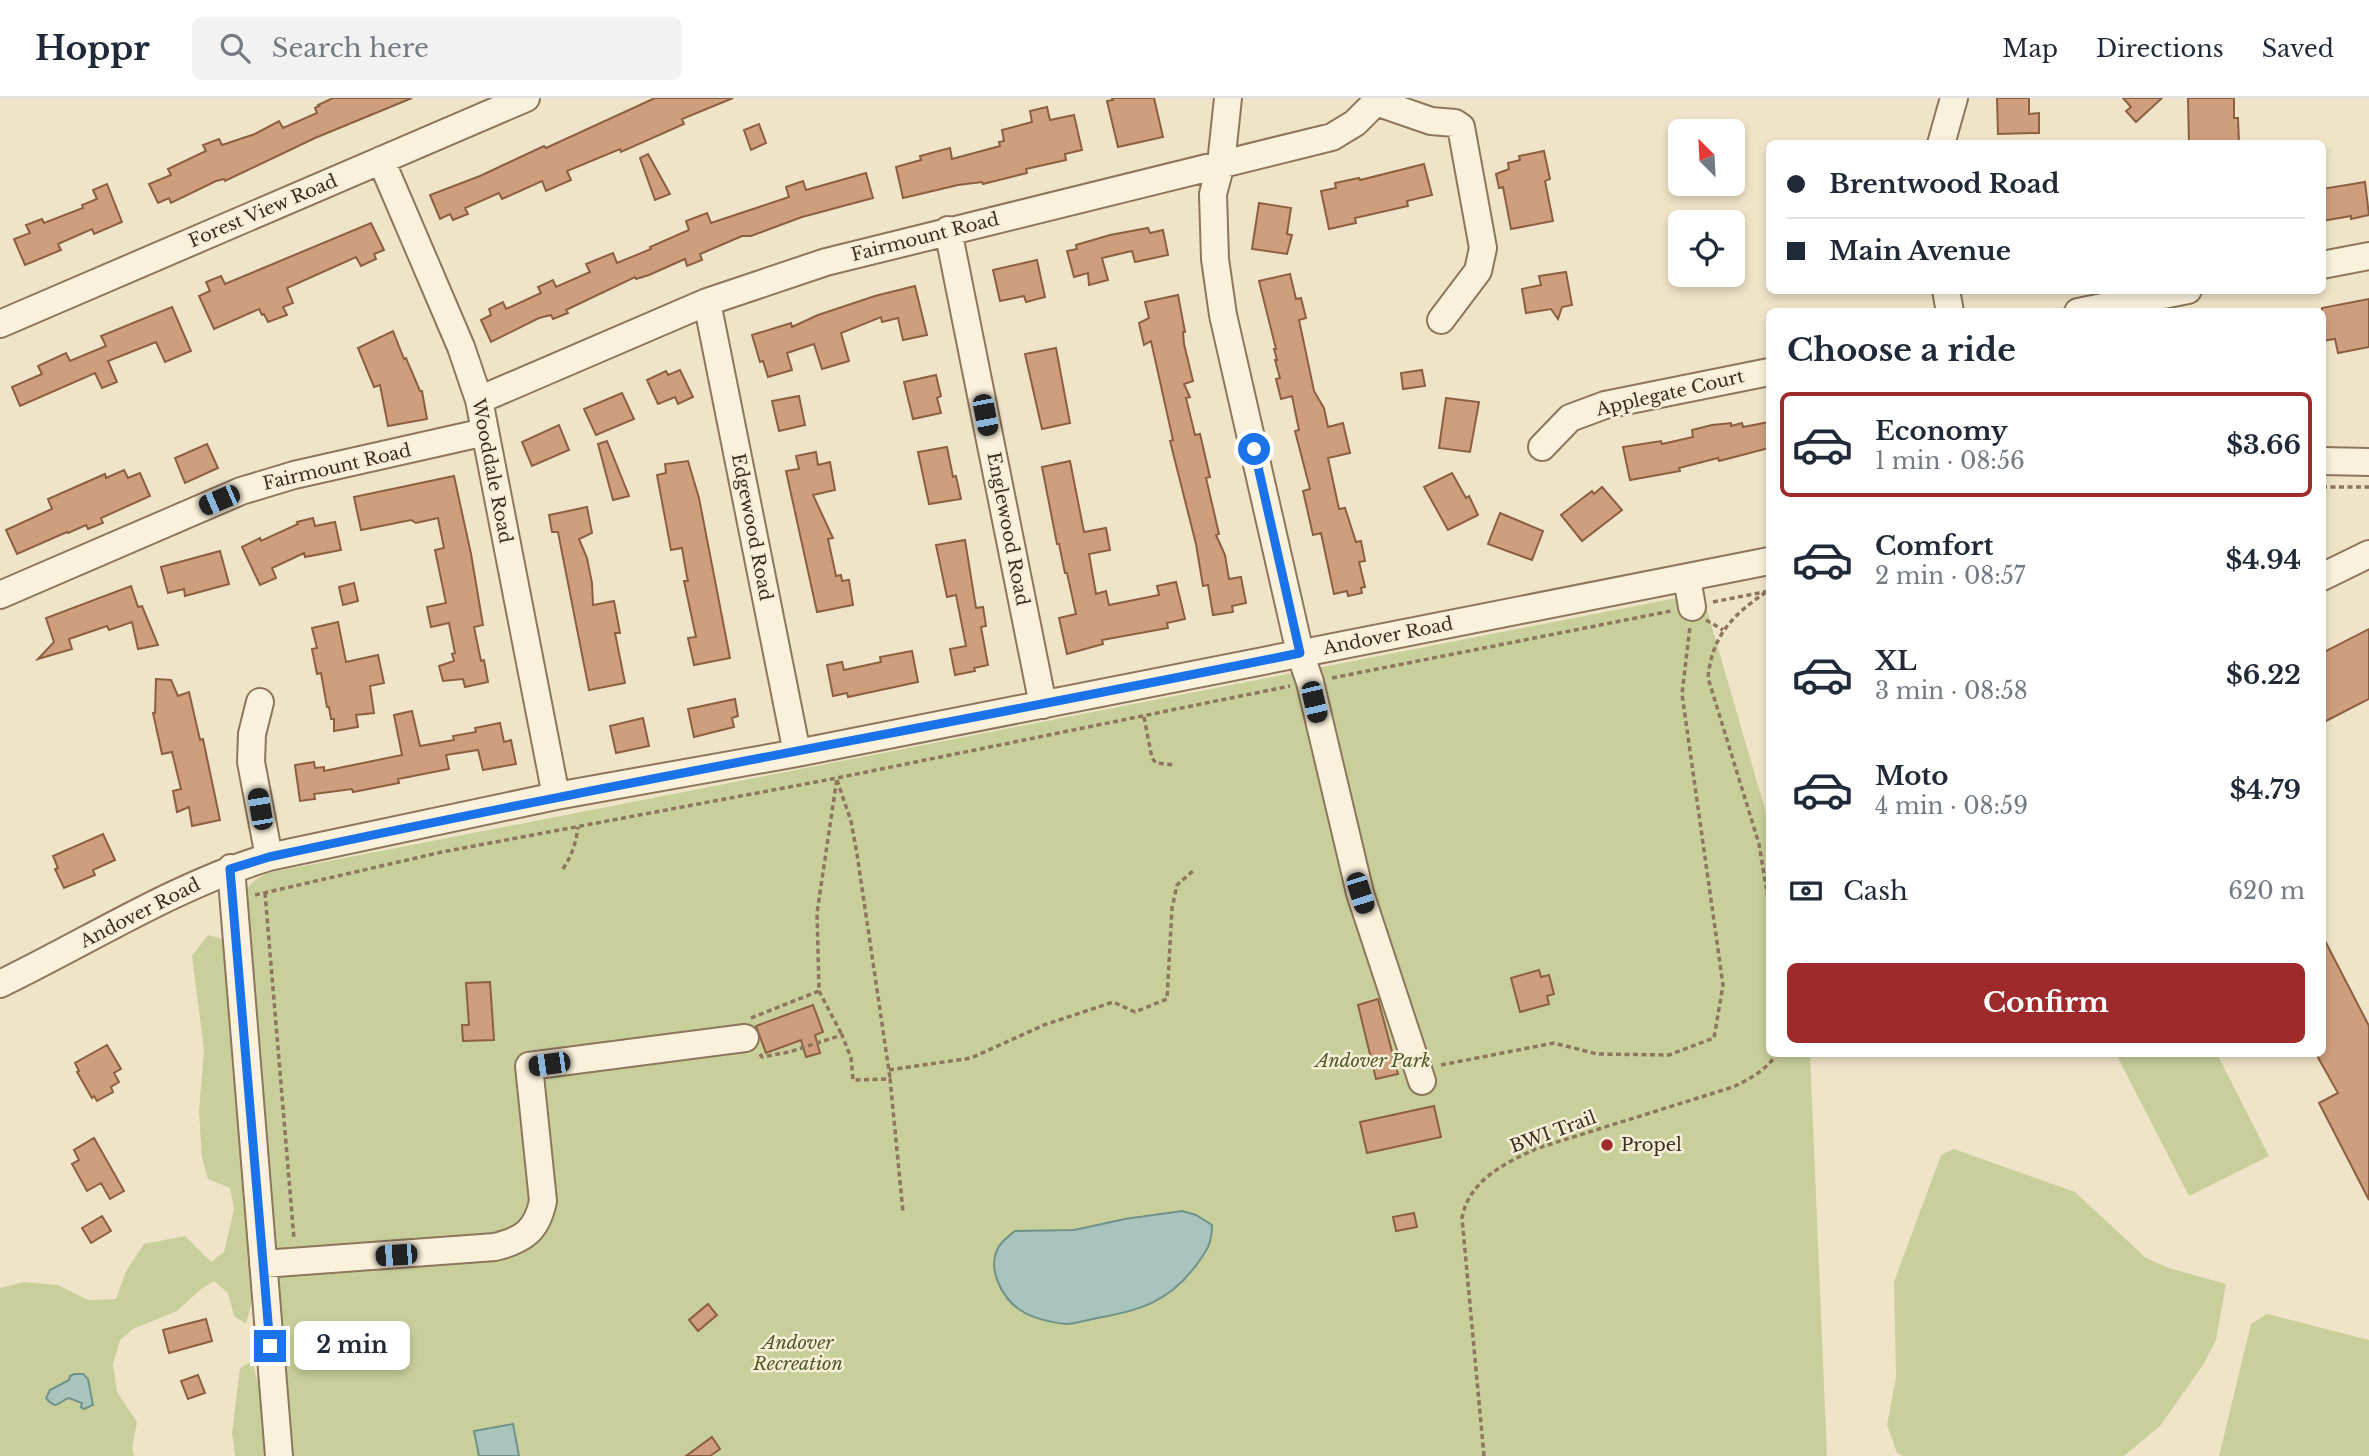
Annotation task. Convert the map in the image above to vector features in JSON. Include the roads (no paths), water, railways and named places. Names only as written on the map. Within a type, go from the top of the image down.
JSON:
[{"type":"street","name":"Forest View Road","points":[[0,324],[526,98]]},
{"type":"street","points":[[1228,98],[1221,164],[1213,194],[1215,259],[1223,315],[1300,653],[1310,682],[1360,893],[1420,1076]]},
{"type":"street","points":[[1942,140],[1954,98]]},
{"type":"street","name":"Fairmount Road","points":[[479,400],[707,302],[826,262],[1332,137],[1355,123],[1376,102],[1432,121],[1455,123],[1461,127],[1483,248],[1478,271],[1441,320]]},
{"type":"street","name":"Wooddale Road","points":[[381,160],[461,347],[479,400],[556,796]]},
{"type":"street","name":"Englewood Road","points":[[948,230],[1043,705]]},
{"type":"street","points":[[2326,264],[2369,256]]},
{"type":"street","points":[[2113,308],[2171,294]]},
{"type":"street","name":"Edgewood Road","points":[[707,302],[797,753]]},
{"type":"street","name":"Applegate Court","points":[[1542,447],[1570,418],[1605,405],[1766,373]]},
{"type":"street","name":"Fairmount Road","points":[[0,595],[241,491],[294,475],[485,432]]},
{"type":"street","points":[[2326,461],[2369,462]]},
{"type":"street","points":[[2326,575],[2369,554]]},
{"type":"street","name":"Andover Road","points":[[0,984],[190,886],[230,869],[269,857],[556,796],[797,753],[1766,562]]},
{"type":"street","points":[[1687,578],[1692,607]]},
{"type":"street","points":[[260,702],[252,734],[251,762],[269,857]]},
{"type":"street","points":[[230,869],[279,1456]]},
{"type":"street","points":[[263,1264],[495,1247],[513,1243],[527,1233],[539,1218],[543,1200],[529,1066],[745,1038]]},
{"type":"water","points":[[1182,1211],[1196,1215],[1212,1225],[1208,1248],[1174,1289],[1139,1308],[1074,1323],[1055,1323],[1020,1310],[1013,1305],[998,1283],[994,1266],[997,1250],[1015,1231],[1074,1230]]},
{"type":"water","points":[[74,1374],[83,1374],[88,1379],[93,1405],[84,1409],[81,1407],[82,1403],[69,1398],[56,1405],[46,1398],[50,1390],[69,1380]]},
{"type":"water","points":[[513,1424],[519,1456],[479,1456],[474,1431]]},
{"type":"place","name":"Propel","points":[[1607,1145]]},
{"type":"park label","name":"Andover Park","points":[[1373,1061]]},
{"type":"park label","name":"Andover Recreation","points":[[798,1353]]}]
